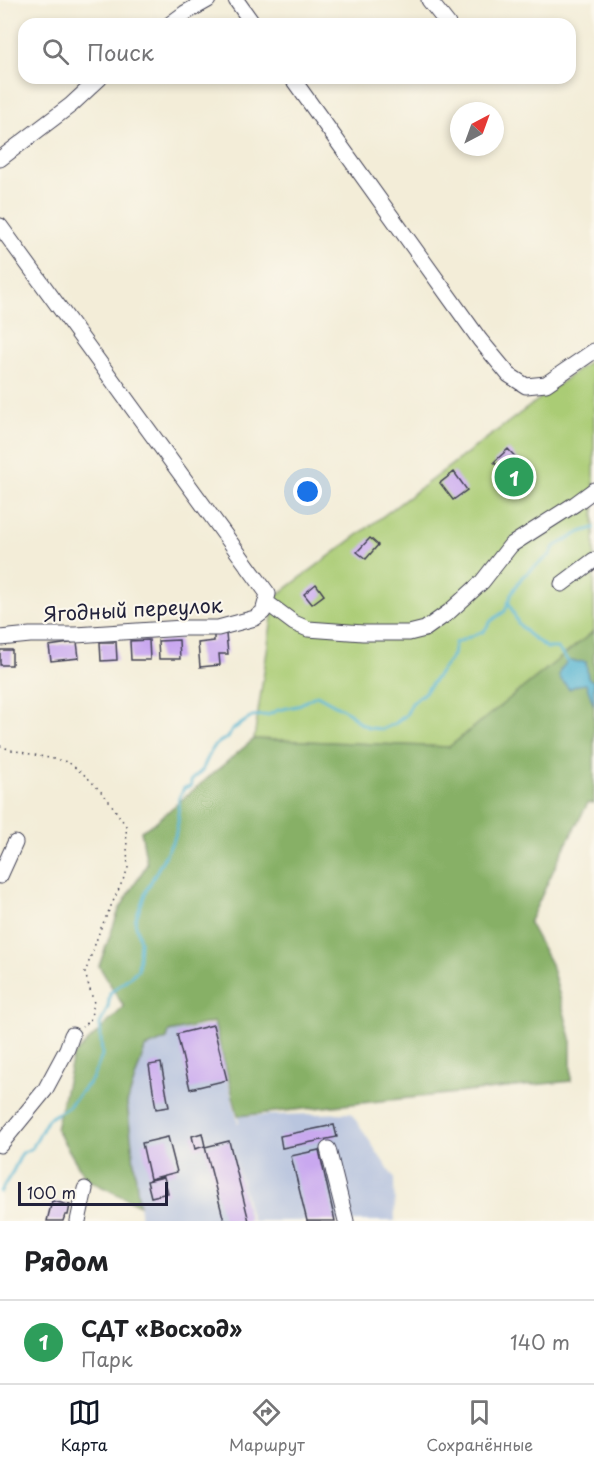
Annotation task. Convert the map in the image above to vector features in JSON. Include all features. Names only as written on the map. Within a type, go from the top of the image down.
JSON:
[{"type":"street","points":[[179,18],[208,0]]},
{"type":"street","points":[[236,0],[249,18]]},
{"type":"street","points":[[429,0],[443,18]]},
{"type":"street","points":[[0,159],[71,105],[94,84]]},
{"type":"street","points":[[296,84],[480,340],[509,375],[526,386],[546,384],[594,351]]},
{"type":"street","points":[[0,226],[268,594],[266,602],[294,623],[308,629],[363,633],[409,633],[425,629],[449,612],[482,582],[511,545],[594,490]]},
{"type":"street","points":[[562,584],[594,560]]},
{"type":"street","name":"Ягодный переулок","points":[[0,638],[183,627],[218,628],[255,618],[263,612],[266,602]]},
{"type":"street","points":[[0,876],[15,843]]},
{"type":"street","points":[[0,1145],[45,1090],[72,1035]]},
{"type":"street","points":[[328,1149],[346,1221]]},
{"type":"street","points":[[78,1221],[85,1189]]},
{"type":"path","points":[[0,746],[68,762],[87,777],[107,798],[126,826],[128,869],[100,930],[85,973],[94,1002],[90,1022],[72,1035]]},
{"type":"shaded area","points":[[214,1025],[238,1123],[238,1116],[351,1113],[394,1178],[395,1221],[252,1221],[234,1153],[250,1221],[141,1221],[127,1103],[145,1048],[167,1039],[169,1032]]},
{"type":"green space","points":[[594,358],[594,631],[449,747],[254,739],[275,597]]},
{"type":"green space","points":[[594,631],[594,803],[588,803],[529,923],[551,964],[571,1038],[571,1081],[238,1116],[214,1022],[169,1032],[167,1039],[145,1048],[127,1103],[139,1205],[86,1179],[56,1129],[73,1056],[124,1007],[99,966],[119,910],[147,864],[141,831],[153,824],[254,739],[449,747]]},
{"type":"water","points":[[568,661],[586,662],[588,678],[594,682],[594,706],[586,684],[569,689],[559,677],[560,670]]},
{"type":"building","points":[[508,449],[521,463],[507,476],[494,462]]},
{"type":"building","points":[[454,472],[467,490],[453,500],[440,483]]},
{"type":"building","points":[[370,538],[378,545],[366,559],[357,552]]},
{"type":"building","points":[[316,584],[324,595],[312,604],[304,594]]},
{"type":"building","points":[[226,634],[228,654],[219,654],[220,665],[200,667],[198,643],[214,641],[214,635]]},
{"type":"building","points":[[149,640],[150,660],[131,660],[130,641]]},
{"type":"building","points":[[179,640],[180,659],[159,659],[158,641]]},
{"type":"building","points":[[77,642],[79,658],[51,661],[49,646]]},
{"type":"building","points":[[100,642],[116,642],[117,660],[101,661]]},
{"type":"building","points":[[0,650],[12,650],[12,665],[0,665]]},
{"type":"building","points":[[213,1025],[227,1080],[190,1089],[177,1034]]},
{"type":"building","points":[[161,1063],[169,1107],[156,1109],[149,1065]]},
{"type":"building","points":[[334,1125],[337,1137],[282,1148],[280,1136]]},
{"type":"building","points":[[202,1133],[205,1146],[195,1149],[192,1136]]},
{"type":"building","points":[[168,1137],[177,1172],[150,1179],[142,1143]]},
{"type":"building","points":[[229,1141],[249,1221],[224,1221],[205,1147]]},
{"type":"building","points":[[319,1150],[335,1221],[307,1221],[291,1156]]},
{"type":"building","points":[[164,1177],[168,1193],[151,1197],[147,1181]]},
{"type":"building","points":[[52,1201],[70,1205],[68,1215],[65,1215],[63,1221],[47,1221]]},
{"type":"waterway","points":[[0,1192],[22,1153],[32,1148],[48,1119],[68,1107],[92,1079],[102,1056],[100,1024],[108,1007],[110,993],[138,970],[140,941],[135,921],[146,891],[175,837],[179,798],[184,788],[191,786],[191,780],[202,770],[214,747],[228,738],[232,730],[253,716],[268,715],[278,710],[297,706],[317,695],[350,713],[358,722],[369,728],[383,729],[396,723],[406,715],[412,703],[426,691],[453,655],[455,643],[484,631],[491,621],[505,611],[522,577],[550,555],[554,547],[581,532],[594,528]]},
{"type":"waterway","points":[[509,603],[518,623],[528,634],[547,648],[557,648],[568,661]]},
{"type":"place","name":"СДТ «Восход»","points":[[514,477]]}]
